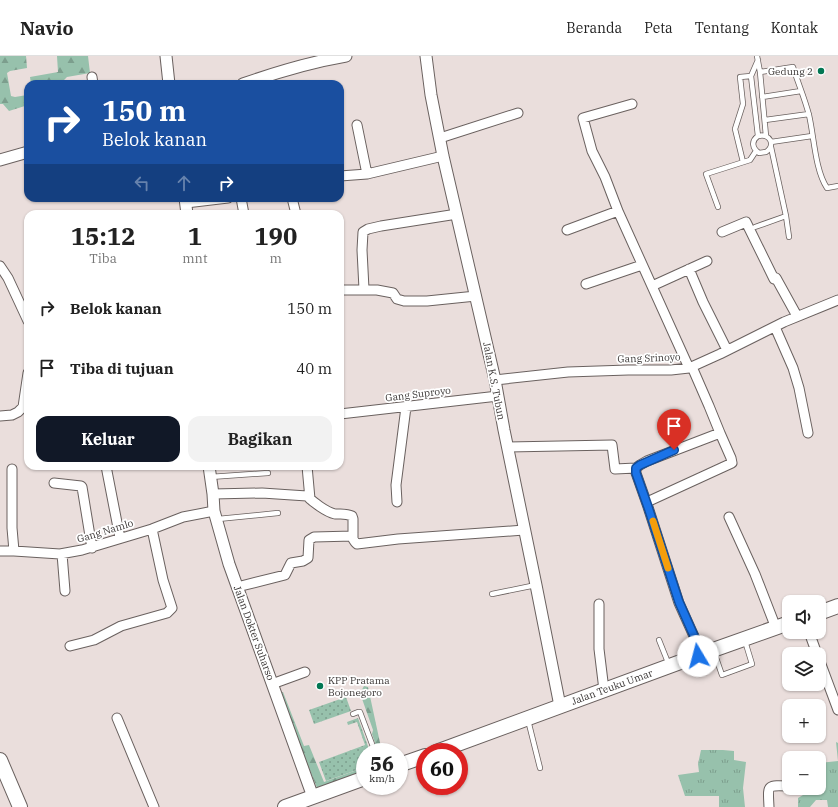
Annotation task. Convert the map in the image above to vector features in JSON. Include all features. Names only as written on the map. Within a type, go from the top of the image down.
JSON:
[{"type":"main road","points":[[826,610],[838,606]]},
{"type":"main road","name":"Jalan Teuku Umar","points":[[461,743],[782,625]]},
{"type":"main road","points":[[0,760],[20,807]]},
{"type":"main road","points":[[285,807],[356,781]]},
{"type":"street","points":[[166,56],[169,80]]},
{"type":"street","points":[[255,80],[310,60],[346,56]]},
{"type":"street","name":"Jalan K.S. Tubun","points":[[426,56],[431,95],[443,156],[495,380],[560,706]]},
{"type":"street","points":[[632,104],[582,118],[592,151],[605,177],[618,211],[690,367],[710,406],[732,463],[646,502]]},
{"type":"street","points":[[440,138],[518,113]]},
{"type":"street","points":[[357,124],[367,174]]},
{"type":"street","points":[[0,160],[24,153]]},
{"type":"street","points":[[344,176],[367,174],[443,156]]},
{"type":"street","points":[[567,230],[618,211]]},
{"type":"street","points":[[364,289],[362,250],[363,232],[368,229],[381,226],[457,214]]},
{"type":"street","points":[[722,232],[746,222],[774,278],[776,278],[797,316]]},
{"type":"street","points":[[652,286],[707,261]]},
{"type":"street","points":[[586,284],[642,265]]},
{"type":"street","points":[[0,266],[4,280],[24,314]]},
{"type":"street","points":[[689,269],[703,302],[727,350]]},
{"type":"street","points":[[344,290],[364,289],[393,293],[397,299],[404,301],[427,301],[476,296]]},
{"type":"street","name":"Gang Srinoyo","points":[[495,380],[568,372],[670,370],[690,367],[797,316],[838,300]]},
{"type":"street","points":[[776,327],[793,368],[799,388],[808,433]]},
{"type":"street","name":"Gang Suproyo","points":[[344,414],[498,396]]},
{"type":"street","points":[[0,416],[18,412],[23,407],[24,400]]},
{"type":"street","points":[[397,502],[396,485],[406,406]]},
{"type":"street","points":[[508,447],[612,445],[615,469],[636,468],[663,454],[720,433]]},
{"type":"street","points":[[636,468],[636,473],[679,602],[708,652]]},
{"type":"street","points":[[12,469],[12,521],[14,551]]},
{"type":"street","points":[[107,470],[120,538]]},
{"type":"street","points":[[307,470],[310,499]]},
{"type":"street","name":"Jalan Dokter Suharso","points":[[209,471],[215,515],[229,564],[312,797]]},
{"type":"street","points":[[54,483],[82,487],[92,548]]},
{"type":"street","points":[[213,494],[262,493],[307,496],[313,503],[333,513],[349,514],[352,516],[353,539],[357,544],[398,539],[524,530]]},
{"type":"street","name":"Gang Namlo","points":[[0,551],[62,554],[92,548],[152,529],[183,517],[215,515]]},
{"type":"street","points":[[729,517],[755,574],[782,623]]},
{"type":"street","points":[[70,646],[94,640],[121,626],[167,613],[172,608],[163,580],[152,529]]},
{"type":"street","points":[[238,587],[285,575],[291,562],[303,561],[308,558],[309,540],[314,537],[353,536]]},
{"type":"street","points":[[62,554],[65,591]]},
{"type":"street","points":[[599,604],[599,649],[604,690]]},
{"type":"street","points":[[272,684],[305,672]]},
{"type":"street","points":[[826,675],[836,698],[838,710]]},
{"type":"street","points":[[117,718],[154,807]]},
{"type":"street","points":[[769,807],[768,791],[770,787],[782,786]]},
{"type":"lane","points":[[757,58],[760,72],[766,136],[770,140],[789,237]]},
{"type":"lane","points":[[757,58],[751,76],[758,136]]},
{"type":"lane","points":[[760,72],[793,67],[808,114],[822,181],[827,188],[838,186]]},
{"type":"lane","points":[[743,162],[735,129],[743,104],[740,77],[751,76]]},
{"type":"lane","points":[[762,97],[801,91]]},
{"type":"lane","points":[[743,104],[754,103]]},
{"type":"lane","points":[[764,120],[808,114]]},
{"type":"lane","points":[[756,151],[753,145],[755,138],[761,135],[766,136]]},
{"type":"lane","points":[[756,151],[766,152],[771,145],[812,136]]},
{"type":"lane","points":[[718,207],[706,174],[750,160],[756,151]]},
{"type":"lane","points":[[755,227],[786,216]]},
{"type":"lane","points":[[209,471],[268,473]]},
{"type":"lane","points":[[215,515],[278,513]]},
{"type":"lane","points":[[492,594],[536,585]]},
{"type":"lane","points":[[708,652],[722,675],[752,664],[744,639]]},
{"type":"lane","points":[[659,640],[669,666]]},
{"type":"lane","points":[[353,714],[360,712],[372,743]]},
{"type":"lane","points":[[527,719],[540,768]]},
{"type":"green space","points":[[0,56],[26,56],[27,68],[10,71],[7,73],[11,96],[24,96],[24,106],[9,111],[3,104],[0,104]]},
{"type":"green space","points":[[57,56],[88,56],[90,73],[67,77],[64,80],[30,80],[30,77],[58,72]]},
{"type":"green space","points":[[364,686],[368,687],[380,743],[375,743],[372,734],[373,730],[360,693]]},
{"type":"green space","points":[[283,692],[304,746],[309,745],[324,782],[356,770],[356,773],[317,788],[279,694]]},
{"type":"green space","points":[[346,697],[351,711],[314,724],[309,710]]},
{"type":"green space","points":[[358,718],[367,743],[364,743],[357,722],[348,725],[347,722]]},
{"type":"green space","points":[[836,742],[838,743],[838,761]]},
{"type":"green space","points":[[356,748],[356,770],[326,781],[319,762]]},
{"type":"green space","points":[[701,750],[734,751],[734,760],[746,762],[743,788],[745,807],[719,807],[719,796],[685,796],[678,775],[699,772],[698,764]]},
{"type":"green space","points":[[838,761],[838,807],[828,807],[827,800],[816,800],[810,807],[798,807],[798,798],[803,795],[826,795],[826,762]]},
{"type":"slow traffic","points":[[653,521],[668,568]]},
{"type":"place","name":"Gedung 2","points":[[821,71]]},
{"type":"place","name":"KPP Pratama Bojonegoro","points":[[320,686]]},
{"type":"route","points":[[674,450],[640,465],[636,468],[636,473],[679,602],[702,654],[698,656]]}]
